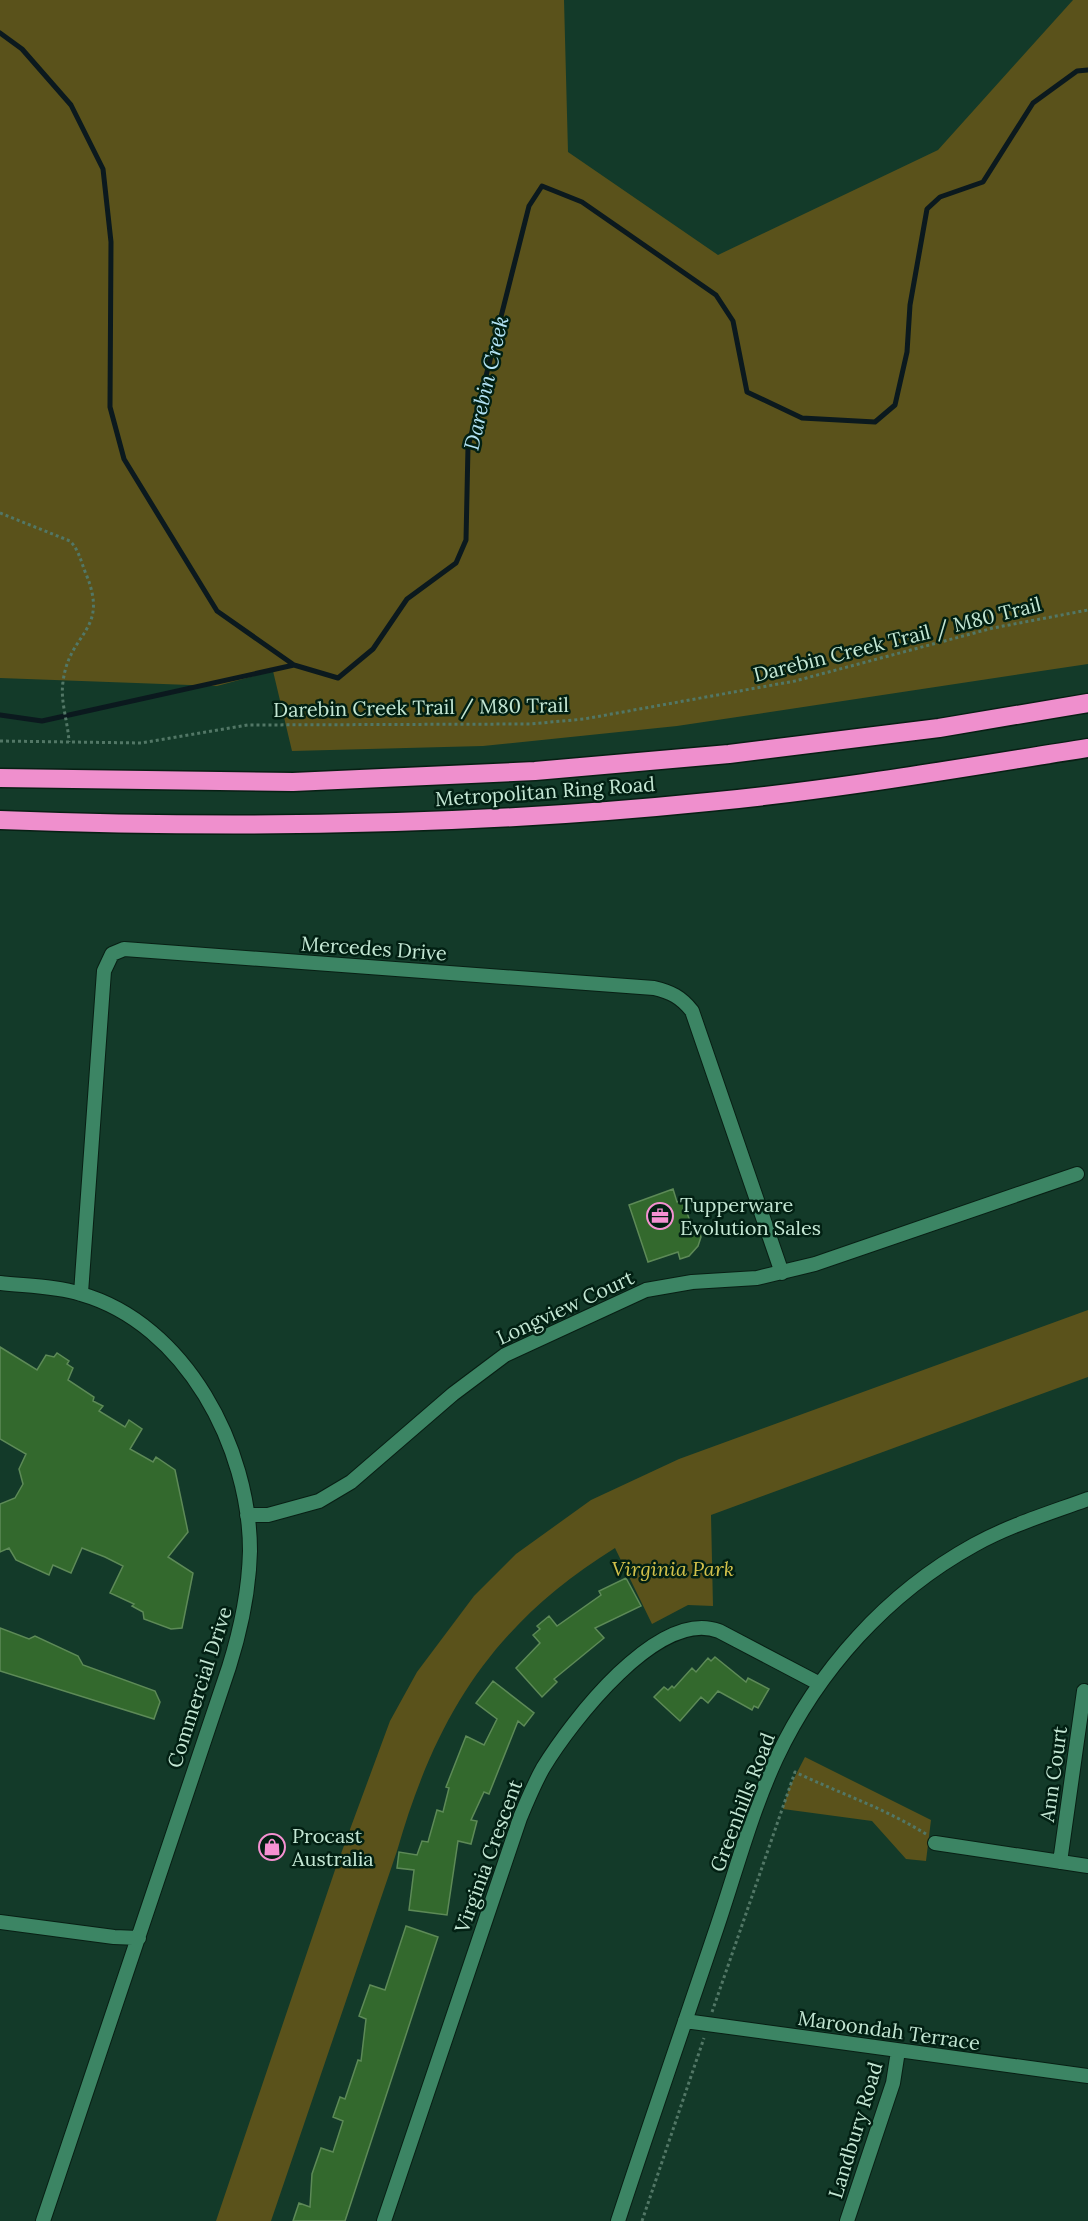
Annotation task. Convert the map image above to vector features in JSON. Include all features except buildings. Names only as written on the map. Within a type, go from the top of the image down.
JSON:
[{"type":"highway","name":"Metropolitan Ring Road","points":[[0,778],[293,782],[535,771],[729,754],[939,728],[1088,703]]},
{"type":"highway","name":"Metropolitan Ring Road","points":[[0,820],[252,824],[469,820],[572,814],[868,784],[1088,748]]},
{"type":"street","name":"Mercedes Drive","points":[[81,1293],[104,971],[112,954],[124,949],[654,988],[669,991],[681,998],[692,1011],[782,1273]]},
{"type":"street","name":"Longview Court","points":[[247,1515],[268,1515],[318,1501],[351,1482],[453,1394],[505,1355],[561,1327],[646,1290],[692,1282],[757,1278],[782,1273],[815,1264],[1077,1174]]},
{"type":"street","name":"Commercial Drive","points":[[0,1283],[81,1293],[116,1308],[154,1333],[191,1375],[214,1412],[237,1462],[247,1515],[250,1550],[245,1611],[230,1667],[185,1794],[43,2221]]},
{"type":"street","name":"Greenhills Road","points":[[618,2221],[775,1761],[794,1722],[818,1683],[854,1640],[898,1598],[932,1572],[974,1545],[1021,1523],[1088,1498]]},
{"type":"street","name":"Virginia Crescent","points":[[384,2221],[520,1818],[543,1769],[581,1714],[631,1664],[667,1637],[691,1628],[701,1627],[719,1631],[818,1683]]},
{"type":"street","name":"Ann Court","points":[[1059,1862],[1084,1691]]},
{"type":"street","points":[[935,1843],[1088,1866]]},
{"type":"street","points":[[0,1923],[139,1938]]},
{"type":"street","name":"Maroondah Terrace","points":[[685,2021],[1088,2076]]},
{"type":"street","name":"Landbury Road","points":[[847,2221],[893,2084],[898,2051]]},
{"type":"path","points":[[1,515],[70,541],[77,548],[92,588],[95,615],[90,627],[70,651],[63,682],[69,742]]},
{"type":"path","name":"Darebin Creek Trail / M80 Trail","points":[[0,741],[141,743],[248,725],[530,724],[584,719],[795,681],[983,631],[1088,610]]},
{"type":"path","points":[[642,2221],[795,1772],[894,1815],[935,1843]]},
{"type":"green space","points":[[0,0],[564,0],[568,152],[718,255],[938,150],[1073,0],[1088,0],[1088,664],[677,726],[483,746],[292,751],[273,671],[217,686],[0,678]]},
{"type":"green space","name":"Virginia Park","points":[[1088,1310],[1088,1377],[711,1515],[713,1606],[688,1605],[652,1624],[615,1548],[572,1577],[535,1608],[503,1641],[475,1677],[451,1715],[430,1757],[271,2221],[216,2221],[335,1870],[390,1721],[417,1672],[474,1596],[516,1554],[591,1500],[679,1459]]},
{"type":"green space","points":[[805,1757],[931,1820],[926,1861],[906,1859],[872,1821],[783,1809],[789,1788]]},
{"type":"waterway","name":"Darebin Creek","points":[[0,33],[22,49],[71,105],[103,169],[111,242],[110,407],[124,459],[217,611],[294,665],[338,678],[373,649],[407,599],[456,563],[466,540],[468,447],[529,206],[542,186],[582,202],[716,295],[733,321],[747,392],[802,418],[875,422],[895,405],[907,352],[910,305],[927,209],[940,197],[983,182],[1033,103],[1077,71],[1088,70]]},
{"type":"waterway","points":[[0,715],[42,721],[294,665]]},
{"type":"place","name":"Tupperware Evolution Sales","points":[[660,1216]]},
{"type":"place","name":"Procast Australia","points":[[272,1847]]}]
